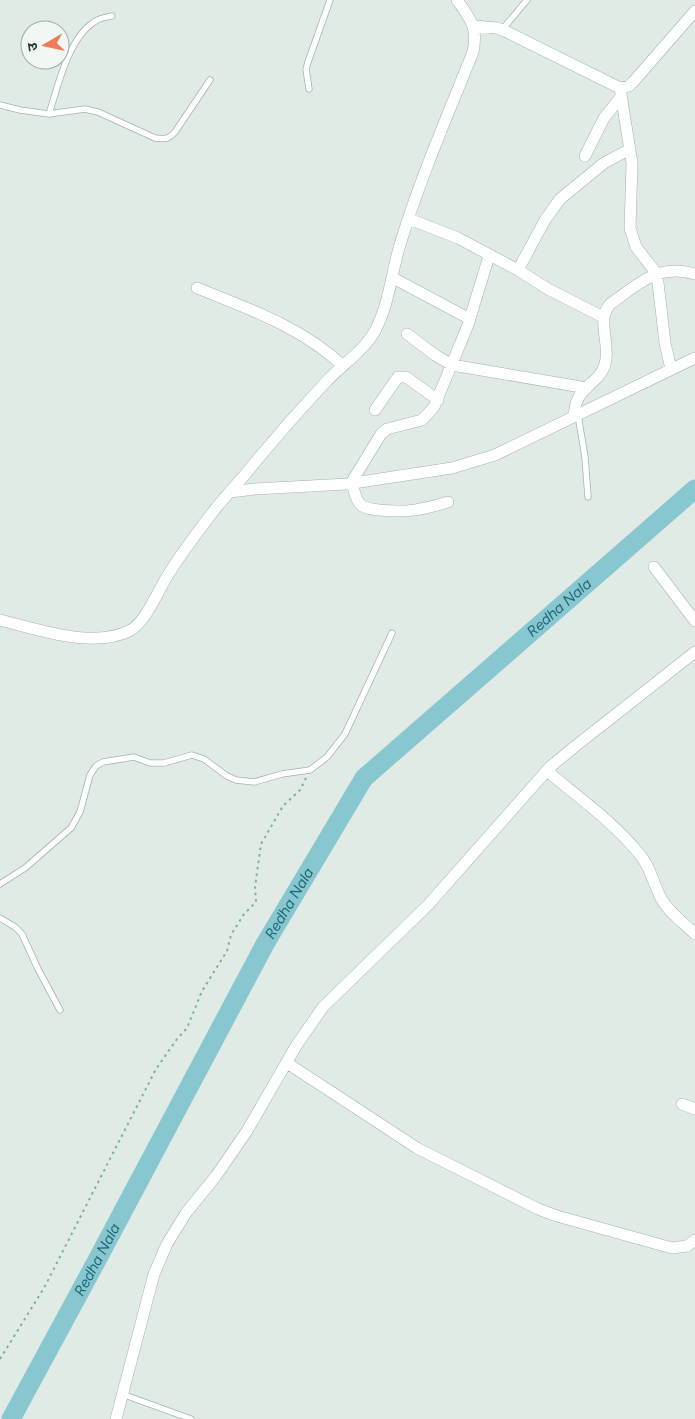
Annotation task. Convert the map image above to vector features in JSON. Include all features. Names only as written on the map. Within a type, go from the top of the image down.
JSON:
[{"type":"street","points":[[0,620],[66,636],[102,637],[121,635],[131,630],[139,623],[174,567],[217,507],[306,403],[369,340],[384,312],[399,249],[409,219],[473,52],[476,39],[474,26],[457,0]]},
{"type":"street","points":[[585,156],[604,118],[620,93],[634,81],[695,11]]},
{"type":"street","points":[[474,26],[502,30],[620,93]]},
{"type":"street","points":[[620,93],[633,175],[630,228],[636,247],[657,274],[665,343],[671,369]]},
{"type":"street","points":[[518,270],[545,220],[560,199],[604,163],[630,149]]},
{"type":"street","points":[[409,219],[458,238],[518,270],[548,289],[604,317]]},
{"type":"street","points":[[448,502],[406,512],[369,509],[359,503],[352,483],[381,434],[387,429],[422,420],[434,407],[470,319],[489,256]]},
{"type":"street","points":[[576,415],[576,402],[579,395],[600,376],[606,364],[608,353],[604,317],[606,309],[610,304],[657,274],[670,270],[682,270],[695,274]]},
{"type":"street","points":[[393,278],[470,319]]},
{"type":"street","points":[[197,288],[281,323],[314,341],[343,366]]},
{"type":"street","points":[[407,334],[452,365],[587,388]]},
{"type":"street","points":[[230,492],[352,483],[452,468],[474,462],[495,454],[695,358]]},
{"type":"street","points":[[375,410],[398,377],[406,377],[438,400]]},
{"type":"street","points":[[654,567],[695,621]]},
{"type":"street","points":[[116,1419],[154,1274],[167,1244],[186,1213],[216,1176],[247,1131],[296,1046],[324,1007],[428,905],[547,771],[573,748],[695,652]]},
{"type":"street","points":[[547,771],[599,814],[636,850],[649,868],[661,899],[695,934]]},
{"type":"street","points":[[287,1063],[417,1148],[538,1209],[566,1219],[672,1248],[687,1246],[695,1240]]},
{"type":"street","points":[[682,1104],[695,1108]]},
{"type":"lane","points":[[309,88],[306,69],[330,0]]},
{"type":"lane","points":[[502,30],[526,0]]},
{"type":"lane","points":[[48,114],[68,57],[79,38],[93,22],[100,18],[112,16]]},
{"type":"lane","points":[[0,105],[48,114],[85,109],[98,112],[154,138],[164,139],[170,137],[175,132],[210,80]]},
{"type":"lane","points":[[576,415],[585,456],[588,497]]},
{"type":"lane","points":[[0,884],[25,868],[72,828],[80,812],[90,775],[96,766],[103,762],[134,758],[150,763],[164,763],[192,755],[204,759],[227,776],[236,780],[254,782],[282,774],[310,770],[327,757],[345,734],[392,633]]},
{"type":"lane","points":[[0,918],[15,927],[22,934],[60,1010]]},
{"type":"lane","points":[[122,1394],[190,1419]]},
{"type":"path","points":[[0,1358],[48,1282],[156,1069],[187,1028],[202,991],[227,951],[231,935],[244,914],[256,902],[255,887],[261,844],[283,806],[300,790],[310,770]]},
{"type":"waterway","name":"Redha Nala","points":[[11,1419],[265,944],[364,778],[695,489]]}]
